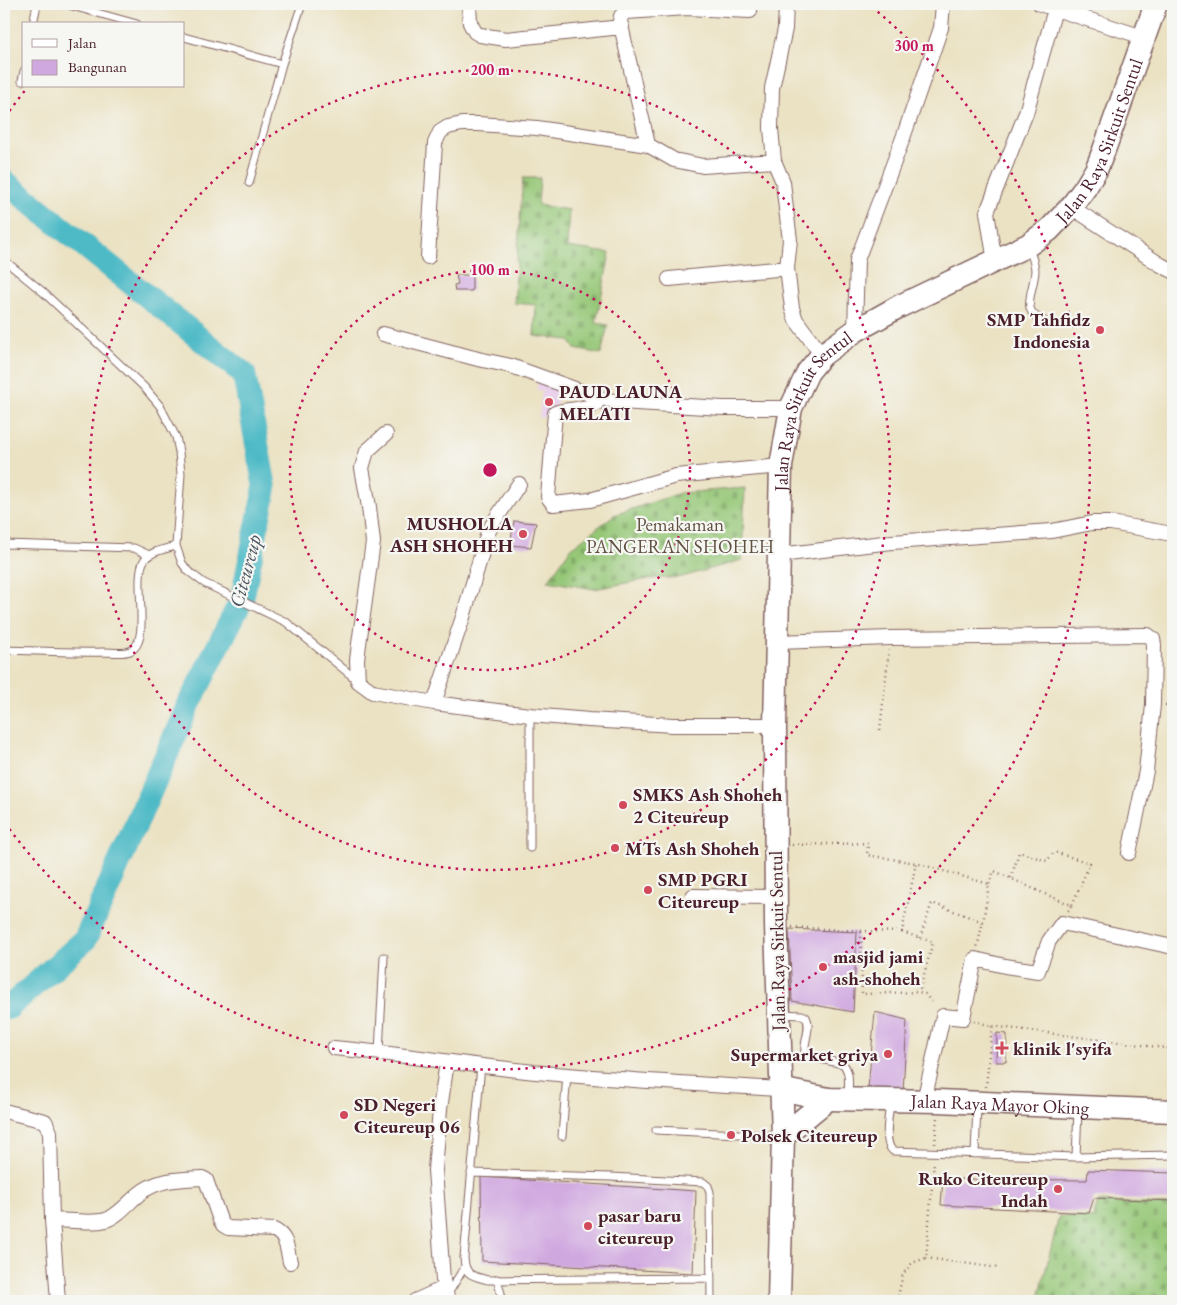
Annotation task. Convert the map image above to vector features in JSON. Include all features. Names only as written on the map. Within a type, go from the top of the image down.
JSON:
[{"type":"main road","name":"Jalan Raya Sirkuit Sentul","points":[[779,1301],[783,1136],[776,925],[775,726],[781,466],[791,408],[808,372],[822,355],[855,331],[898,307],[1028,245],[1050,230],[1071,207],[1096,170],[1156,4]]},
{"type":"main road","name":"Jalan Raya Mayor Oking","points":[[780,1089],[838,1099],[1173,1111]]},
{"type":"main road","points":[[783,1136],[838,1099]]},
{"type":"street","points":[[468,4],[470,23],[475,32],[480,35],[506,39],[620,16],[626,12],[688,8],[750,11]]},
{"type":"street","points":[[786,4],[785,29],[772,88],[771,128],[774,161],[783,182],[790,240],[787,268],[792,308],[796,320],[822,355]]},
{"type":"street","points":[[855,331],[856,260],[903,138],[941,28],[943,4]]},
{"type":"street","points":[[1040,4],[1144,37]]},
{"type":"street","points":[[995,262],[987,212],[1026,113],[1055,9]]},
{"type":"street","points":[[620,16],[648,145]]},
{"type":"street","points":[[428,257],[435,144],[440,132],[448,127],[462,124],[478,124],[537,128],[648,145],[674,160],[703,166],[774,161]]},
{"type":"street","points":[[1071,207],[1160,265],[1173,271]]},
{"type":"street","points":[[669,280],[787,268]]},
{"type":"street","points":[[383,334],[511,366],[594,396],[620,402],[723,408],[791,408]]},
{"type":"street","points":[[594,396],[596,404],[589,408],[562,410],[555,413],[548,497],[553,504],[590,500],[676,476],[781,466]]},
{"type":"street","points":[[386,434],[367,451],[362,468],[373,542],[357,660],[358,681],[373,692],[434,703],[530,715],[673,725],[775,726]]},
{"type":"street","points":[[434,703],[463,617],[488,532],[519,484]]},
{"type":"street","points":[[779,555],[892,542],[1052,531],[1092,523],[1111,523],[1172,534]]},
{"type":"street","points":[[777,642],[890,638],[1148,635],[1153,639],[1152,714],[1146,771],[1129,853]]},
{"type":"street","points":[[692,896],[776,897]]},
{"type":"street","points":[[931,1101],[943,1016],[963,1018],[974,959],[1038,971],[1049,941],[1062,923],[1173,948]]},
{"type":"street","points":[[334,1048],[567,1075],[780,1089]]},
{"type":"street","points":[[415,1301],[449,1295],[434,1170],[440,1109],[450,1062]]},
{"type":"street","points":[[4,1111],[45,1121],[50,1132],[52,1220],[58,1301]]},
{"type":"street","points":[[52,1220],[105,1220],[112,1217],[150,1186],[174,1179],[202,1178],[206,1180],[223,1225],[228,1228],[274,1230],[281,1233],[290,1262]]},
{"type":"lane","points":[[34,22],[38,4]]},
{"type":"lane","points":[[65,4],[130,22]]},
{"type":"lane","points":[[250,183],[282,64],[302,4]]},
{"type":"lane","points":[[185,37],[282,64]]},
{"type":"lane","points":[[1028,245],[1034,269],[1029,298],[1030,307],[1034,316],[1048,322]]},
{"type":"lane","points":[[4,260],[43,292],[144,387],[160,406],[176,437],[182,474],[176,546],[182,562],[188,571],[204,584],[286,622],[358,681]]},
{"type":"lane","points":[[4,544],[134,548],[149,555]]},
{"type":"lane","points":[[4,650],[128,652],[134,649],[140,630],[141,566],[149,555],[176,546]]},
{"type":"lane","points":[[530,715],[530,848]]},
{"type":"lane","points":[[379,1052],[384,957]]},
{"type":"lane","points":[[778,1014],[802,1015],[806,1017],[808,1022],[804,1048],[805,1054],[843,1064],[846,1067],[848,1071],[838,1099]]},
{"type":"lane","points":[[449,1295],[464,1268],[481,1065]]},
{"type":"lane","points":[[562,1136],[567,1075]]},
{"type":"lane","points":[[890,1100],[887,1136],[890,1148],[893,1151],[1076,1157],[1173,1155]]},
{"type":"lane","points":[[975,1154],[981,1103]]},
{"type":"lane","points":[[1076,1157],[1078,1107]]},
{"type":"lane","points":[[656,1130],[783,1136]]},
{"type":"lane","points":[[471,1173],[703,1182],[708,1186],[710,1192],[711,1301]]},
{"type":"lane","points":[[464,1268],[470,1275],[488,1280],[711,1278]]},
{"type":"lane","points":[[497,1279],[503,1301]]},
{"type":"path","points":[[880,730],[890,638]]},
{"type":"path","points":[[776,846],[868,844],[867,855],[916,863],[989,884]]},
{"type":"path","points":[[1011,878],[1018,852],[1047,861],[1054,852],[1090,862],[1072,905],[1062,923]]},
{"type":"path","points":[[902,932],[916,863]]},
{"type":"path","points":[[974,959],[983,922],[989,884],[994,871],[1046,896],[1072,905]]},
{"type":"path","points":[[920,938],[932,903],[983,922]]},
{"type":"path","points":[[776,925],[902,932],[933,942],[919,992]]},
{"type":"path","points":[[860,931],[862,994],[919,992],[925,994],[943,1016]]},
{"type":"path","points":[[963,1018],[992,1026],[1173,1049]]},
{"type":"path","points":[[981,1103],[992,1026]]},
{"type":"path","points":[[926,1258],[934,1153],[931,1101]]},
{"type":"path","points":[[897,1301],[903,1274],[912,1263],[926,1258],[998,1268]]},
{"type":"shaded area","name":"PAUD LAUNA MELATI","points":[[538,379],[561,387],[554,414],[539,418],[542,391],[537,390]]},
{"type":"green space","points":[[523,178],[540,178],[538,205],[569,210],[567,247],[610,253],[596,323],[608,325],[601,354],[575,349],[569,340],[534,336],[536,305],[514,303]]},
{"type":"green space","name":"Pemakaman PANGERAN SHOHEH","points":[[745,488],[742,560],[682,577],[648,579],[594,589],[548,581],[571,548],[614,515],[680,493]]},
{"type":"green space","points":[[1098,1202],[1173,1205],[1173,1301],[1038,1301],[1059,1216],[1093,1218]]},
{"type":"building","points":[[456,275],[472,275],[472,291],[455,291],[454,285],[458,284]]},
{"type":"building","name":"MUSHOLLA ASH SHOHEH","points":[[514,521],[536,523],[531,547],[510,545]]},
{"type":"building","name":"masjid jami ash-shoheh","points":[[789,929],[857,932],[853,1012],[792,1001]]},
{"type":"building","name":"Supermarket griya","points":[[875,1012],[907,1020],[903,1092],[868,1088]]},
{"type":"building","name":"klinik l'syifa","points":[[997,1033],[1007,1034],[1006,1062],[996,1062]]},
{"type":"building","name":"Ruko Citeureup Indah","points":[[1088,1170],[1173,1173],[1173,1201],[1094,1198],[1089,1213],[941,1205],[943,1179],[1087,1180]]},
{"type":"building","name":"pasar baru citeureup","points":[[481,1177],[696,1191],[693,1273],[482,1261]]},
{"type":"waterway","name":"Citeureup","points":[[4,181],[244,374],[265,488],[242,599],[188,706],[85,940],[8,1008],[4,1008]]},
{"type":"place","name":"SMP Tahfidz Indonesia","points":[[1100,330]]},
{"type":"place","name":"PAUD LAUNA MELATI","points":[[549,402]]},
{"type":"place","name":"MUSHOLLA ASH SHOHEH","points":[[523,534]]},
{"type":"place","name":"SMKS Ash Shoheh 2 Citeureup","points":[[623,805]]},
{"type":"place","name":"MTs Ash Shoheh","points":[[615,848]]},
{"type":"place","name":"SMP PGRI Citeureup","points":[[648,890]]},
{"type":"place","name":"masjid jami ash-shoheh","points":[[823,967]]},
{"type":"place","name":"klinik l'syifa","points":[[1002,1048]]},
{"type":"place","name":"Supermarket griya","points":[[888,1054]]},
{"type":"place","name":"SD Negeri Citeureup 06","points":[[344,1115]]},
{"type":"place","name":"Polsek Citeureup","points":[[731,1135]]},
{"type":"place","name":"Ruko Citeureup Indah","points":[[1058,1189]]},
{"type":"place","name":"pasar baru citeureup","points":[[588,1226]]}]
